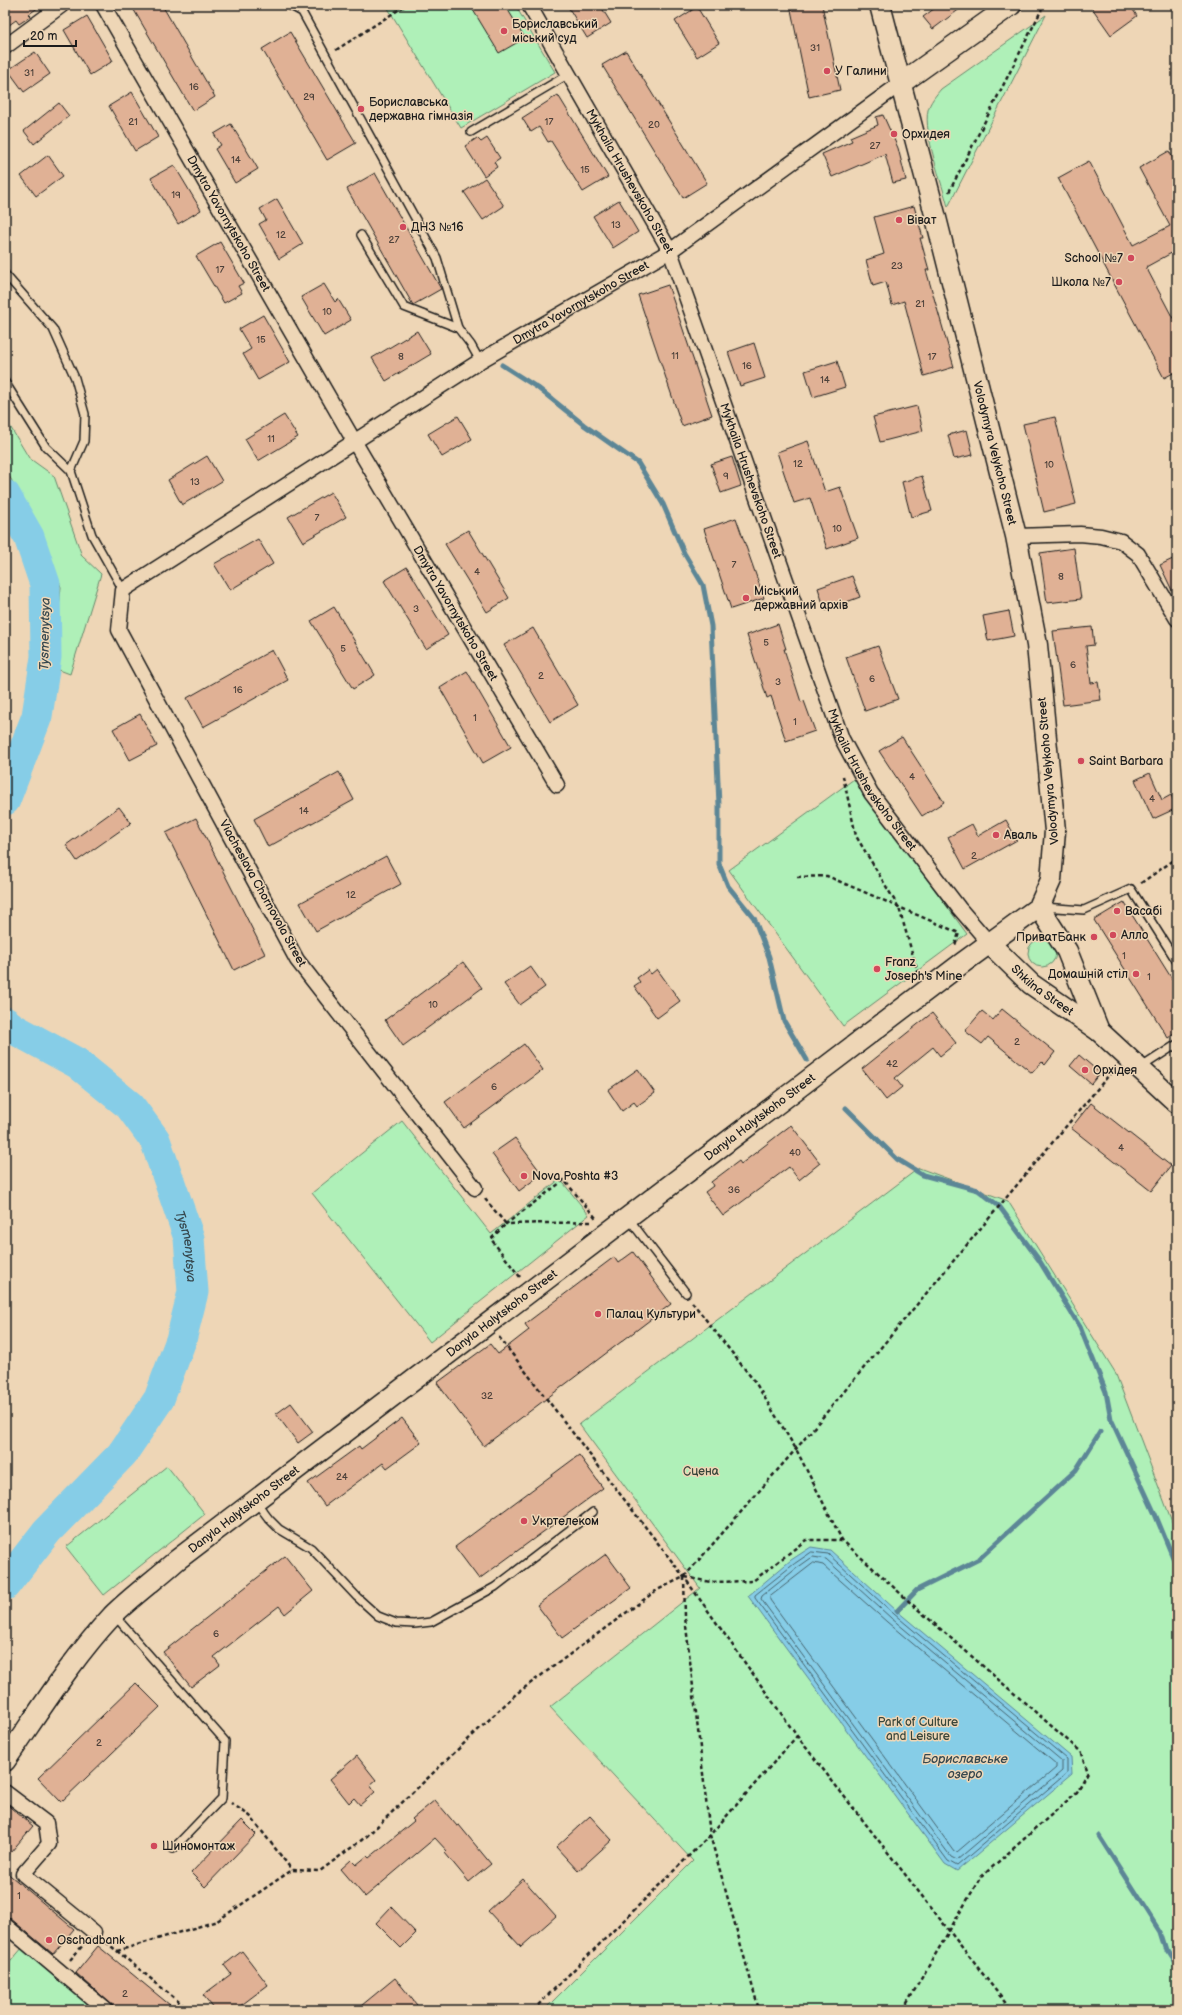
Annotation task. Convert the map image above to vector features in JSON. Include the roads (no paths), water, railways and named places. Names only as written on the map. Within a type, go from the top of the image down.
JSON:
[{"type":"main road","name":"Volodymyra Velykoho Street","points":[[880,5],[900,84],[903,89],[1016,536],[1037,645],[1055,831],[1051,880],[1039,907]]},
{"type":"main road","points":[[900,84],[1011,5]]},
{"type":"main road","name":"Danyla Halytskoho Street","points":[[5,1761],[54,1689],[95,1635],[114,1615],[177,1560],[961,964],[1039,907]]},
{"type":"main road","name":"Shkilna Street","points":[[1039,907],[1067,951],[1099,1031]]},
{"type":"main road","name":"Shkilna Street","points":[[990,944],[1031,984],[1099,1031],[1133,1061],[1177,1104]]},
{"type":"street","points":[[5,47],[62,5]]},
{"type":"street","name":"Dmytra Yavornytskoho Street","points":[[103,5],[354,441],[557,785]]},
{"type":"street","name":"Mykhaila Hrushevskoho Street","points":[[529,5],[670,251],[842,739],[871,793],[959,908],[990,944]]},
{"type":"street","name":"Dmytra Yavornytskoho Street","points":[[123,590],[480,361],[670,251],[900,84]]},
{"type":"street","points":[[1016,536],[1080,534],[1101,536],[1121,541],[1138,554],[1176,614]]},
{"type":"street","name":"Viacheslava Chornovola Street","points":[[123,590],[119,630],[297,960],[475,1188]]},
{"type":"street","points":[[5,1792],[46,1823],[49,1844],[23,1874],[94,1932]]},
{"type":"street","points":[[5,1925],[106,2010]]},
{"type":"lane","points":[[289,5],[302,12],[437,258],[458,328],[471,345],[480,361]]},
{"type":"lane","points":[[471,132],[569,74]]},
{"type":"lane","points":[[361,235],[404,307],[458,328]]},
{"type":"lane","points":[[5,274],[54,329],[75,378],[85,414],[84,441],[71,471]]},
{"type":"lane","points":[[5,382],[46,447],[71,471],[92,535],[123,590]]},
{"type":"lane","points":[[1039,907],[1084,910],[1131,889],[1177,962]]},
{"type":"lane","points":[[1133,1061],[1177,1044]]},
{"type":"lane","points":[[628,1217],[686,1293]]},
{"type":"lane","points":[[255,1500],[278,1529],[311,1548],[357,1597],[378,1616],[396,1623],[414,1624],[432,1622],[495,1587],[594,1512]]},
{"type":"lane","points":[[114,1615],[225,1741],[222,1798],[173,1849]]},
{"type":"water","name":"Бориславське озеро","points":[[811,1547],[830,1550],[897,1611],[1071,1757],[1072,1774],[957,1871],[945,1864],[748,1596],[791,1560]]},
{"type":"waterway","points":[[502,365],[538,388],[584,425],[638,463],[663,504],[684,553],[703,585],[711,626],[719,805],[719,864],[728,886],[754,918],[769,957],[784,1021],[807,1060]]},
{"type":"waterway","name":"Tysmenytsya","points":[[5,495],[29,537],[45,584],[46,657],[37,716],[5,800]]},
{"type":"waterway","name":"Tysmenytsya","points":[[5,1022],[14,1029],[77,1063],[130,1106],[155,1140],[189,1238],[193,1292],[181,1340],[159,1399],[122,1454],[47,1531],[5,1585]]},
{"type":"waterway","points":[[846,1108],[897,1159],[923,1175],[978,1190],[999,1206],[1039,1260],[1080,1327],[1106,1392],[1111,1419],[1155,1514],[1177,1567]]},
{"type":"waterway","points":[[897,1611],[917,1590],[979,1559],[1076,1470],[1100,1432]]},
{"type":"waterway","points":[[1099,1836],[1160,1932],[1166,1951],[1177,1968]]},
{"type":"place","name":"Бориславський міський суд","points":[[504,31]]},
{"type":"place","name":"У Галини","points":[[827,71]]},
{"type":"place","name":"Бориславська державна гімназія","points":[[361,109]]},
{"type":"place","name":"Орхидея","points":[[894,134]]},
{"type":"place","name":"Віват","points":[[899,220]]},
{"type":"place","name":"ДНЗ №16","points":[[403,227]]},
{"type":"place","name":"School №7","points":[[1131,258]]},
{"type":"place","name":"Школа №7","points":[[1119,282]]},
{"type":"place","name":"Міський державний архів","points":[[746,598]]},
{"type":"place","name":"Saint Barbara","points":[[1081,761]]},
{"type":"place","name":"Аваль","points":[[996,835]]},
{"type":"place","name":"Васабі","points":[[1117,911]]},
{"type":"place","name":"Алло","points":[[1113,935]]},
{"type":"place","name":"ПриватБанк","points":[[1094,937]]},
{"type":"place","name":"Franz Joseph's Mine","points":[[877,969]]},
{"type":"place","name":"Домашній стіл","points":[[1136,974]]},
{"type":"place","name":"Орхідея","points":[[1085,1070]]},
{"type":"place","name":"Nova Poshta #3","points":[[524,1176]]},
{"type":"place","name":"Палац Культури","points":[[598,1314]]},
{"type":"place","name":"Укртелеком","points":[[524,1521]]},
{"type":"place","name":"Шиномонтаж","points":[[154,1846]]},
{"type":"place","name":"Oschadbank","points":[[49,1940]]},
{"type":"park label","name":"Сцена","points":[[701,1471]]},
{"type":"park label","name":"Park of Culture and Leisure","points":[[918,1729]]}]
